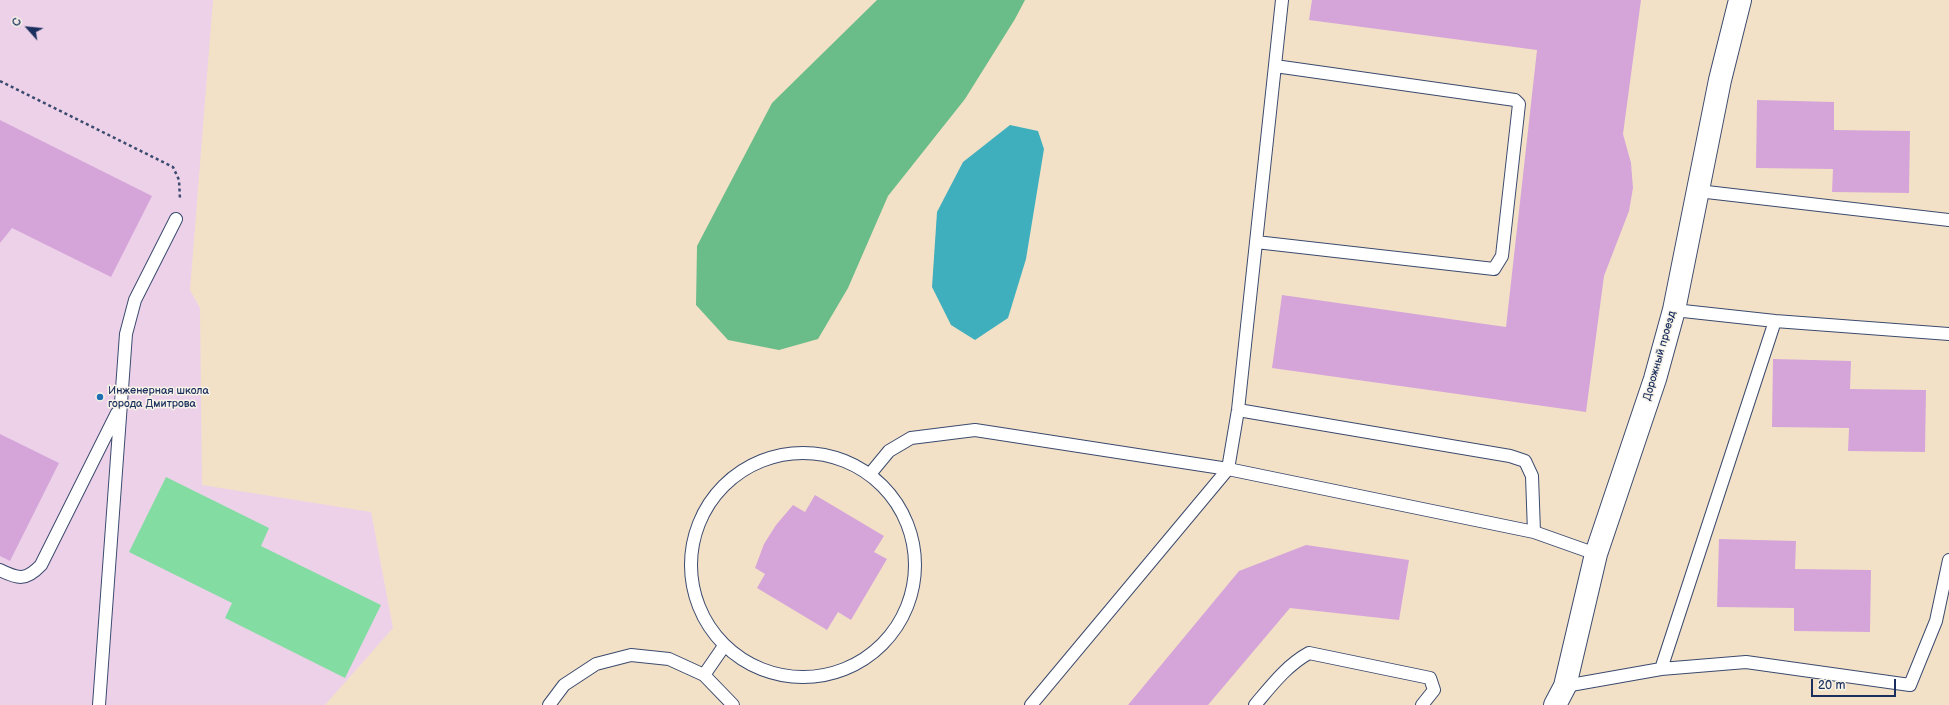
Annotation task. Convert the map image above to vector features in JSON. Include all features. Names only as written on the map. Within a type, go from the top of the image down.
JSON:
[{"type":"street","name":"Дорожный проезд","points":[[1560,696],[1596,554],[1655,379],[1674,310],[1720,80],[1740,0]]},
{"type":"lane","points":[[1031,705],[1228,469],[1238,410],[1282,0]]},
{"type":"lane","points":[[1256,242],[1494,269],[1502,256],[1519,111],[1519,104],[1515,100],[1275,66]]},
{"type":"lane","points":[[1698,191],[1949,220]]},
{"type":"lane","points":[[99,705],[124,349],[130,317],[145,278],[176,219]]},
{"type":"lane","points":[[1674,310],[1775,321],[1949,334]]},
{"type":"lane","points":[[1661,669],[1775,321]]},
{"type":"lane","points":[[0,570],[17,577],[25,577],[33,574],[40,565],[119,407]]},
{"type":"lane","points":[[1238,410],[1510,456],[1525,461],[1532,476],[1534,532]]},
{"type":"lane","points":[[870,474],[889,451],[911,438],[975,430],[1228,469],[1534,532],[1596,554]]},
{"type":"lane","points":[[791,453],[826,454],[870,474],[897,502],[914,541],[915,580],[905,615],[879,649],[844,670],[800,678],[754,667],[724,646],[708,626],[697,604],[691,551],[706,509],[728,481],[758,462],[791,453]]},
{"type":"lane","points":[[1560,696],[1661,669],[1746,662],[1910,685],[1936,621],[1949,560]]},
{"type":"lane","points":[[704,675],[724,646]]},
{"type":"lane","points":[[1255,705],[1287,669],[1298,659],[1309,653],[1430,678],[1434,690],[1422,705]]},
{"type":"lane","points":[[549,705],[564,685],[596,664],[631,655],[669,659],[704,675],[733,705]]},
{"type":"path","points":[[0,81],[173,167],[179,180],[181,192],[180,207],[176,219]]},
{"type":"shaded area","name":"Инженерная школа города Дмитрова","points":[[0,0],[213,0],[190,290],[200,308],[202,485],[371,512],[393,628],[325,705],[0,705]]},
{"type":"green space","points":[[877,0],[1025,0],[1015,19],[965,99],[888,196],[848,288],[818,339],[779,350],[728,340],[696,305],[697,246],[772,103]]},
{"type":"green space","points":[[166,477],[269,528],[261,546],[381,605],[345,678],[225,618],[232,603],[129,552]]},
{"type":"water","points":[[1010,125],[1038,131],[1044,149],[1026,259],[1008,318],[975,340],[951,325],[932,287],[937,212],[963,162]]},
{"type":"building","points":[[1312,0],[1641,0],[1623,134],[1631,163],[1633,188],[1629,211],[1604,276],[1586,412],[1272,368],[1282,295],[1506,327],[1537,50],[1309,20]]},
{"type":"building","points":[[1757,100],[1834,102],[1834,130],[1910,131],[1909,193],[1832,192],[1833,169],[1756,168]]},
{"type":"building","points":[[0,120],[152,196],[111,277],[12,228],[0,243]]},
{"type":"building","points":[[1773,359],[1851,361],[1850,389],[1926,390],[1925,452],[1848,451],[1849,428],[1772,427]]},
{"type":"building","points":[[0,434],[59,463],[10,561],[0,556]]},
{"type":"building","points":[[815,495],[884,536],[874,552],[887,559],[851,620],[838,612],[827,630],[757,588],[765,574],[755,568],[764,544],[776,525],[793,505],[805,512]]},
{"type":"building","points":[[1719,539],[1796,541],[1795,569],[1871,570],[1870,632],[1794,631],[1794,608],[1717,607]]},
{"type":"building","points":[[1306,545],[1409,560],[1399,620],[1290,608],[1208,705],[1128,705],[1239,571]]},
{"type":"place","name":"Инженерная школа города Дмитрова","points":[[100,397]]}]
